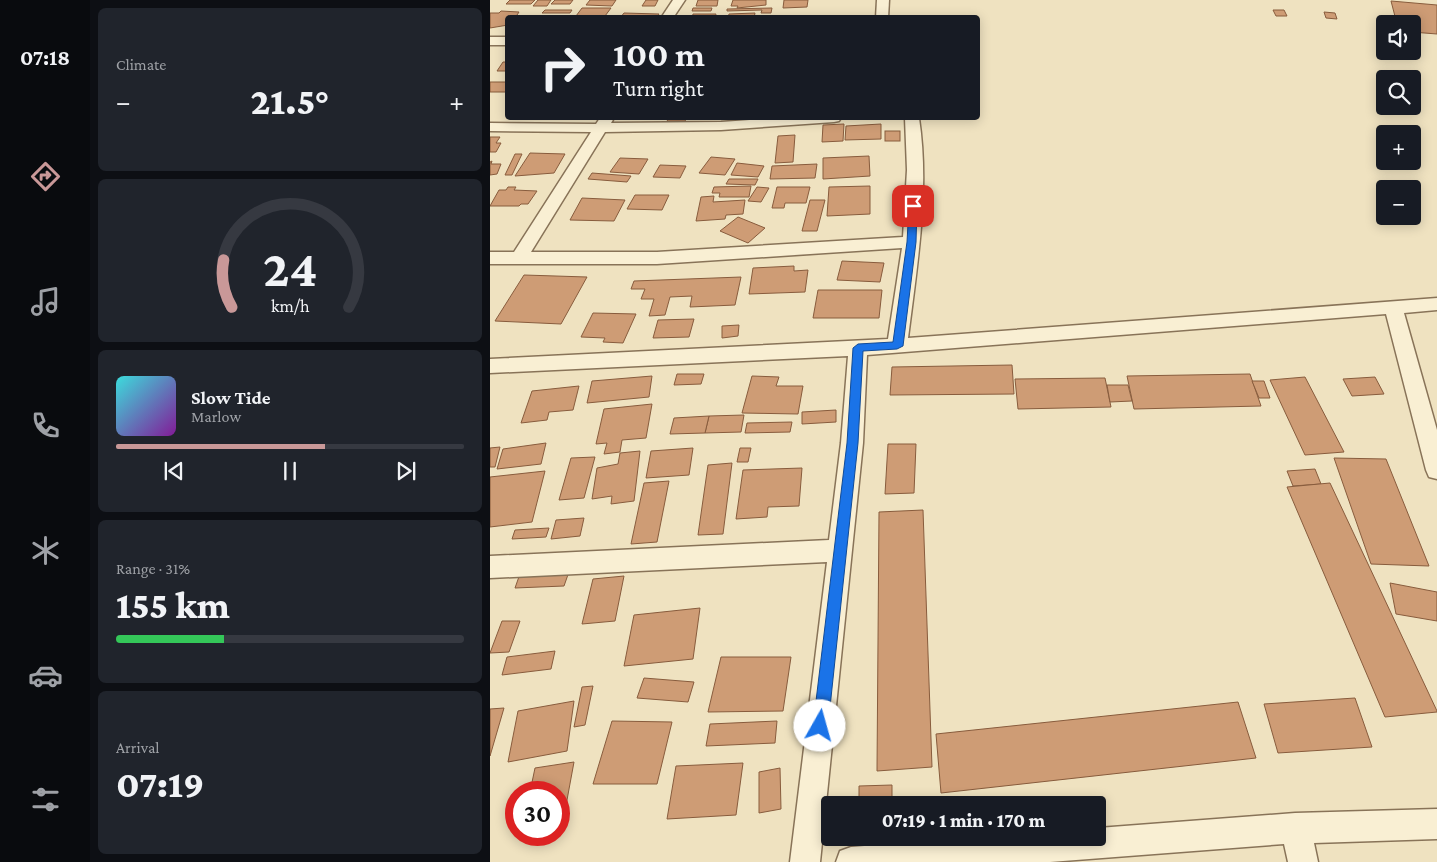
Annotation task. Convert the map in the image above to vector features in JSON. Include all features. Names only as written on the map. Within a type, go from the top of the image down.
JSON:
[{"type":"street","points":[[669,15],[679,0]]},
{"type":"street","points":[[882,15],[883,0]]},
{"type":"street","points":[[490,41],[505,41]]},
{"type":"street","points":[[490,127],[604,123],[721,126],[806,120]]},
{"type":"street","points":[[897,346],[911,242],[915,170],[912,120]]},
{"type":"street","points":[[518,259],[604,123]]},
{"type":"street","points":[[490,258],[657,258],[911,242]]},
{"type":"street","points":[[490,366],[897,346],[1394,309],[1437,304]]},
{"type":"street","points":[[1394,309],[1437,470]]},
{"type":"street","points":[[805,862],[852,443],[858,348]]},
{"type":"street","points":[[490,566],[840,550]]},
{"type":"street","points":[[851,862],[995,857],[1294,828],[1437,824]]},
{"type":"street","points":[[1294,828],[1303,862]]},
{"type":"building","points":[[510,0],[535,0],[531,4],[506,4]]},
{"type":"building","points":[[538,0],[551,0],[547,6],[533,6]]},
{"type":"building","points":[[555,0],[573,0],[570,4],[551,4]]},
{"type":"building","points":[[590,0],[616,0],[612,6],[586,5]]},
{"type":"building","points":[[646,0],[658,0],[655,6],[642,6]]},
{"type":"building","points":[[698,0],[718,0],[717,6],[696,6]]},
{"type":"building","points":[[733,0],[766,0],[766,5],[737,8],[738,6],[731,6]]},
{"type":"building","points":[[784,0],[808,0],[807,7],[783,8]]},
{"type":"building","points":[[1391,1],[1437,5],[1437,34],[1421,33],[1421,15],[1395,15]]},
{"type":"building","points":[[582,8],[611,8],[606,15],[577,15]]},
{"type":"building","points":[[693,8],[712,8],[711,11],[692,11]]},
{"type":"building","points":[[772,8],[771,13],[761,13],[762,10],[727,11],[727,9]]},
{"type":"building","points":[[545,10],[572,10],[570,13],[542,13]]},
{"type":"building","points":[[1273,10],[1284,10],[1287,16],[1276,16]]},
{"type":"building","points":[[501,11],[519,12],[517,15],[505,15],[505,26],[490,28],[490,13],[499,13]]},
{"type":"building","points":[[1324,12],[1335,13],[1337,19],[1326,18]]},
{"type":"building","points":[[624,13],[659,14],[658,15],[622,15]]},
{"type":"building","points":[[755,13],[755,15],[729,14]]},
{"type":"building","points":[[693,14],[716,14],[716,15]]},
{"type":"building","points":[[503,62],[505,62],[505,71],[497,71]]},
{"type":"building","points":[[490,82],[505,82],[505,92],[490,92]]},
{"type":"building","points":[[668,120],[686,120],[685,121]]},
{"type":"building","points":[[844,124],[843,141],[822,142],[823,125]]},
{"type":"building","points":[[881,124],[881,139],[845,140],[846,126]]},
{"type":"building","points":[[885,131],[900,131],[900,141],[885,141]]},
{"type":"building","points":[[795,135],[793,162],[775,163],[778,136]]},
{"type":"building","points":[[490,137],[500,137],[496,143],[501,143],[496,152],[490,152]]},
{"type":"building","points":[[530,153],[565,154],[554,173],[515,176]]},
{"type":"building","points":[[515,154],[522,154],[512,175],[505,175]]},
{"type":"building","points":[[869,156],[870,176],[823,179],[823,158]]},
{"type":"building","points":[[711,157],[735,159],[725,175],[699,173]]},
{"type":"building","points":[[620,158],[648,159],[639,174],[610,172]]},
{"type":"building","points":[[492,161],[491,164],[501,164],[497,174],[490,175],[490,162]]},
{"type":"building","points":[[737,163],[764,166],[758,177],[731,175]]},
{"type":"building","points":[[817,164],[815,178],[770,179],[772,166]]},
{"type":"building","points":[[660,165],[686,166],[680,178],[653,177]]},
{"type":"building","points":[[592,173],[631,176],[627,182],[588,179]]},
{"type":"building","points":[[729,179],[758,179],[755,185],[726,184]]},
{"type":"building","points":[[751,186],[749,197],[719,197],[720,193],[712,193],[714,187]]},
{"type":"building","points":[[870,186],[870,214],[827,216],[829,187]]},
{"type":"building","points":[[508,187],[516,187],[514,190],[537,191],[528,204],[521,204],[519,206],[490,206],[499,190],[506,190]]},
{"type":"building","points":[[757,187],[769,188],[761,202],[748,201]]},
{"type":"building","points":[[777,187],[810,187],[806,203],[785,203],[784,208],[772,208]]},
{"type":"building","points":[[635,195],[669,195],[662,210],[627,209]]},
{"type":"building","points":[[714,196],[713,202],[745,200],[743,214],[726,215],[725,219],[696,221],[701,197]]},
{"type":"building","points":[[582,198],[625,200],[614,221],[570,220]]},
{"type":"building","points":[[810,200],[825,200],[817,231],[802,231]]},
{"type":"building","points":[[738,217],[765,228],[748,243],[720,231]]},
{"type":"building","points":[[842,261],[884,263],[880,282],[837,280]]},
{"type":"building","points":[[794,266],[794,271],[808,270],[805,292],[749,294],[753,268]]},
{"type":"building","points":[[524,275],[587,277],[561,324],[495,321]]},
{"type":"building","points":[[741,277],[735,305],[690,307],[692,296],[670,297],[665,315],[649,316],[654,299],[641,299],[645,289],[631,289],[634,281]]},
{"type":"building","points":[[818,290],[882,290],[879,318],[813,318]]},
{"type":"building","points":[[593,313],[636,314],[623,343],[603,342],[605,338],[581,337]]},
{"type":"building","points":[[694,319],[689,337],[653,338],[658,320]]},
{"type":"building","points":[[739,325],[738,336],[722,338],[722,326]]},
{"type":"building","points":[[1012,365],[1014,394],[890,395],[892,367]]},
{"type":"building","points":[[677,374],[704,374],[701,384],[674,385]]},
{"type":"building","points":[[1250,374],[1261,406],[1134,409],[1127,376]]},
{"type":"building","points":[[652,376],[649,397],[587,403],[592,381]]},
{"type":"building","points":[[752,376],[779,377],[776,386],[803,386],[798,414],[742,413]]},
{"type":"building","points":[[1305,377],[1344,452],[1305,455],[1270,380]]},
{"type":"building","points":[[1375,377],[1384,394],[1352,396],[1343,379]]},
{"type":"building","points":[[1105,378],[1111,407],[1018,409],[1015,379]]},
{"type":"building","points":[[1252,381],[1264,381],[1270,398],[1259,398]]},
{"type":"building","points":[[1107,385],[1128,385],[1132,401],[1110,402]]},
{"type":"building","points":[[579,386],[573,410],[549,412],[547,420],[521,423],[532,391]]},
{"type":"building","points":[[652,404],[646,438],[622,440],[620,452],[604,454],[607,443],[596,444],[604,409]]},
{"type":"building","points":[[836,410],[836,422],[802,424],[802,412]]},
{"type":"building","points":[[744,415],[741,432],[705,433],[709,416]]},
{"type":"building","points":[[709,416],[705,433],[670,434],[674,418]]},
{"type":"building","points":[[792,422],[790,432],[745,433],[747,423]]},
{"type":"building","points":[[546,443],[541,464],[497,469],[503,449]]},
{"type":"building","points":[[888,444],[916,444],[914,493],[885,494]]},
{"type":"building","points":[[500,447],[495,467],[490,467],[490,448]]},
{"type":"building","points":[[693,448],[689,475],[646,478],[651,451]]},
{"type":"building","points":[[740,448],[751,448],[748,462],[737,462]]},
{"type":"building","points":[[640,451],[634,501],[611,504],[612,496],[592,499],[597,468],[618,464],[620,453]]},
{"type":"building","points":[[595,457],[584,498],[559,500],[571,458]]},
{"type":"building","points":[[1334,458],[1386,459],[1429,566],[1371,564]]},
{"type":"building","points":[[732,463],[723,534],[698,535],[708,465]]},
{"type":"building","points":[[802,468],[799,506],[768,507],[767,517],[736,519],[743,470]]},
{"type":"building","points":[[1315,469],[1321,484],[1293,486],[1287,471]]},
{"type":"building","points":[[545,471],[532,522],[490,527],[490,477]]},
{"type":"building","points":[[669,481],[657,542],[631,544],[644,483]]},
{"type":"building","points":[[1330,483],[1437,712],[1385,717],[1287,487]]},
{"type":"building","points":[[923,510],[932,767],[877,771],[879,512]]},
{"type":"building","points":[[584,518],[580,536],[551,539],[556,520]]},
{"type":"building","points":[[549,528],[546,537],[512,539],[515,530]]},
{"type":"building","points":[[571,566],[564,586],[515,588],[522,568]]},
{"type":"building","points":[[624,576],[615,621],[582,624],[593,579]]},
{"type":"building","points":[[1390,583],[1437,592],[1437,621],[1396,614]]},
{"type":"building","points":[[700,608],[693,659],[624,666],[634,615]]},
{"type":"building","points":[[502,621],[520,621],[509,652],[490,653]]},
{"type":"building","points":[[555,651],[551,669],[502,675],[507,657]]},
{"type":"building","points":[[721,657],[791,657],[783,711],[708,712]]},
{"type":"building","points":[[644,678],[694,682],[688,702],[637,698]]},
{"type":"building","points":[[593,686],[585,725],[574,727],[582,687]]},
{"type":"building","points":[[1355,698],[1372,747],[1278,753],[1264,704]]},
{"type":"building","points":[[574,701],[567,751],[508,762],[518,711]]},
{"type":"building","points":[[1238,702],[1256,758],[941,793],[936,734]]},
{"type":"building","points":[[504,708],[490,756],[490,709]]},
{"type":"building","points":[[612,721],[672,722],[657,784],[593,784]]},
{"type":"building","points":[[777,721],[775,743],[706,746],[710,724]]},
{"type":"building","points":[[574,762],[570,784],[570,781],[532,781],[535,768]]},
{"type":"building","points":[[743,763],[736,815],[667,819],[676,766]]},
{"type":"building","points":[[780,768],[781,809],[759,813],[759,772]]},
{"type":"building","points":[[892,785],[892,796],[859,796],[859,786]]},
{"type":"route","points":[[820,726],[852,443],[858,348],[897,346],[911,242],[913,206]]}]
